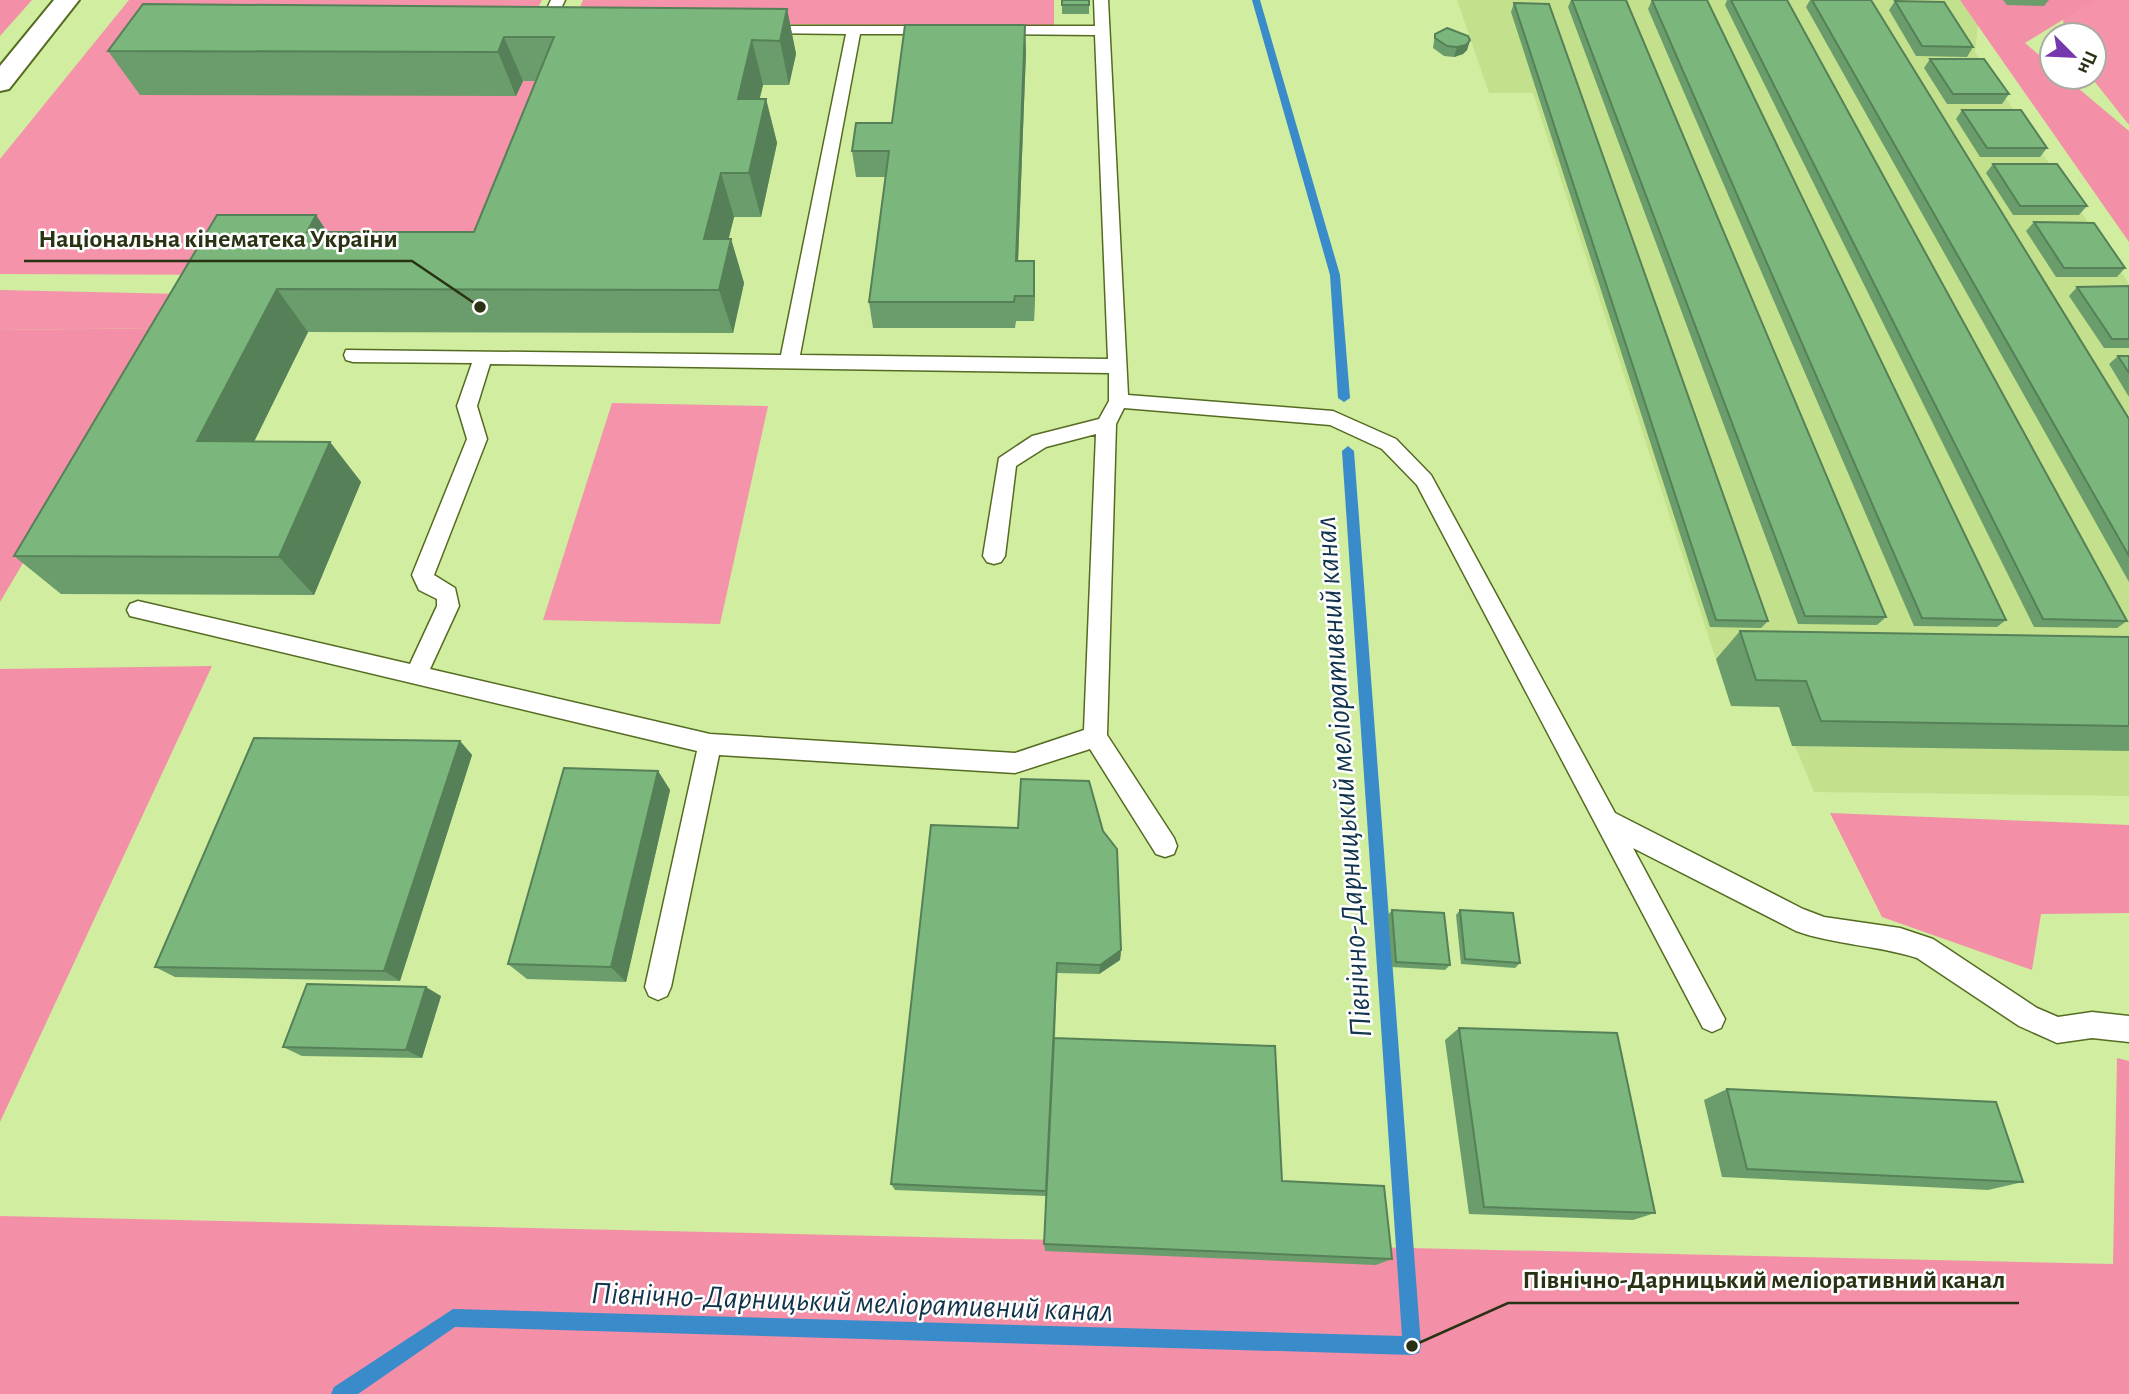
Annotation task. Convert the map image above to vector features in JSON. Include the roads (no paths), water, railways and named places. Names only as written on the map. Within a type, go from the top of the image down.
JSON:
[{"type":"street","points":[[0,83],[67,0]]},
{"type":"lane","points":[[545,28],[558,0]]},
{"type":"lane","points":[[1101,0],[1119,401],[1106,424],[1095,737],[1165,846]]},
{"type":"lane","points":[[746,29],[950,30]]},
{"type":"lane","points":[[789,361],[854,29]]},
{"type":"lane","points":[[978,30],[1102,31]]},
{"type":"lane","points":[[353,355],[1118,366]]},
{"type":"lane","points":[[416,675],[448,606],[447,594],[427,584],[422,575],[477,439],[467,406],[483,357]]},
{"type":"lane","points":[[1119,401],[1333,418],[1389,444],[1424,480],[1712,1019]]},
{"type":"lane","points":[[994,556],[1006,463],[1013,455],[1049,440],[1106,424]]},
{"type":"lane","points":[[138,610],[710,744],[1015,763],[1095,737]]},
{"type":"lane","points":[[658,987],[710,744]]},
{"type":"lane","points":[[1606,821],[1796,919],[1849,935],[1900,940],[1924,948],[2028,1017],[2057,1030],[2092,1025],[2129,1029]]},
{"type":"waterway","name":"Північно-Дарницький меліоративний канал","points":[[1256,0],[1335,275],[1344,398]]},
{"type":"waterway","name":"Північно-Дарницький меліоративний канал","points":[[341,1394],[453,1318],[1412,1346],[1348,451]]},
{"type":"place","name":"Національна кінематека України","points":[[480,307]]},
{"type":"place","name":"Північно-Дарницький меліоративний канал","points":[[1412,1346]]}]
